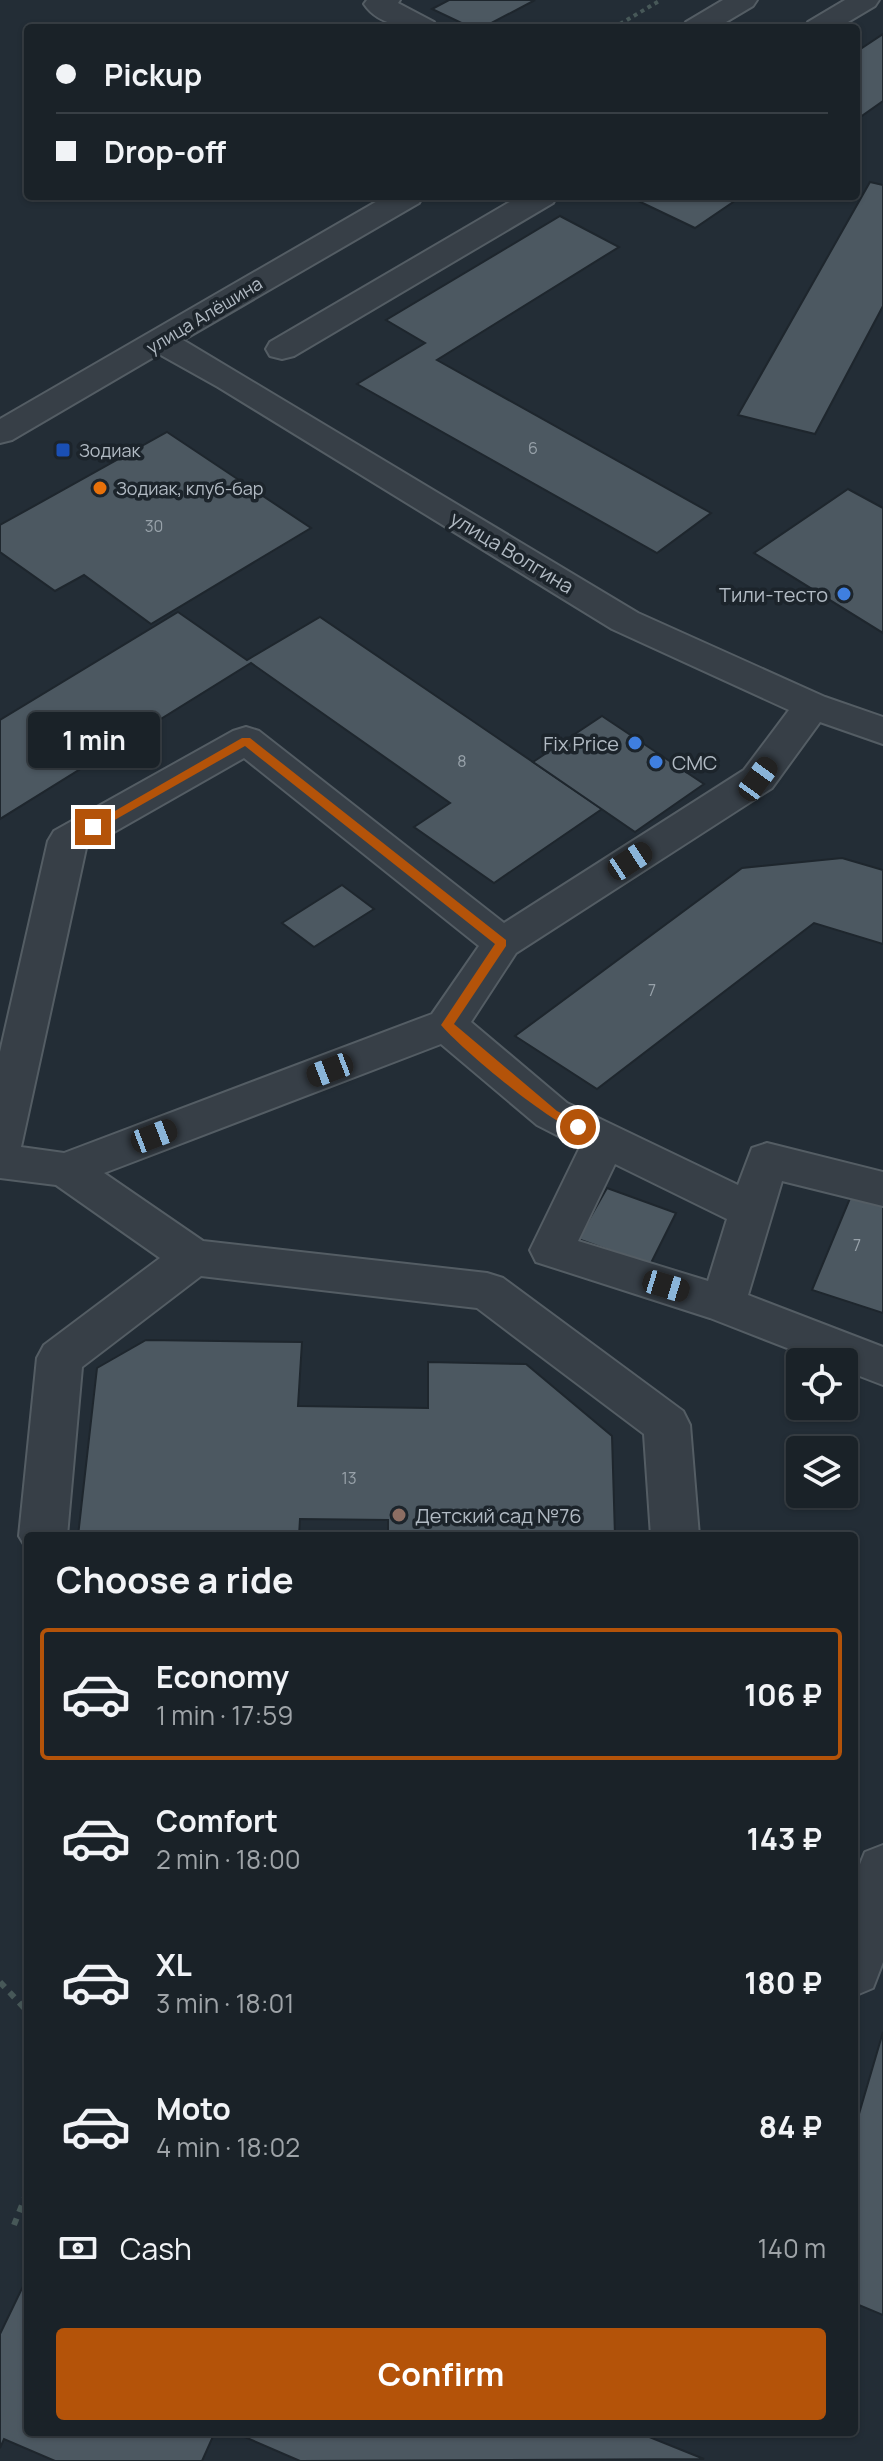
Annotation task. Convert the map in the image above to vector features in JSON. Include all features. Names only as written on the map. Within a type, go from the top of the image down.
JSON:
[{"type":"street","points":[[386,0],[378,4],[416,24]]},
{"type":"street","points":[[703,24],[743,0]]},
{"type":"street","points":[[825,24],[865,0]]},
{"type":"street","name":"улица Алёшина","points":[[4,429],[401,200]]},
{"type":"street","points":[[282,349],[535,200]]},
{"type":"street","name":"улица Волгина","points":[[158,340],[230,380],[625,621],[812,706],[883,731]]},
{"type":"street","points":[[66,1170],[447,1025],[502,943],[758,779],[812,706]]},
{"type":"street","points":[[0,1146],[68,841],[246,740],[502,943]]},
{"type":"street","points":[[447,1025],[552,1114],[751,1211]]},
{"type":"street","points":[[604,1141],[552,1250],[723,1304],[883,1366]]},
{"type":"street","points":[[723,1304],[767,1160],[883,1189]]},
{"type":"street","points":[[0,1161],[66,1170],[193,1257],[487,1291],[667,1425],[675,1532]]},
{"type":"street","points":[[43,1532],[60,1358],[193,1257]]},
{"type":"street","points":[[858,1956],[883,1869]]},
{"type":"path","points":[[620,24],[661,0]]},
{"type":"path","points":[[0,1982],[24,2008]]},
{"type":"path","points":[[14,2225],[24,2200]]},
{"type":"building","points":[[449,0],[535,0],[490,24],[464,24],[432,9]]},
{"type":"building","points":[[883,34],[883,101],[860,117],[860,49]]},
{"type":"building","points":[[870,182],[883,185],[883,306],[815,434],[738,415],[860,200]]},
{"type":"building","points":[[636,200],[736,200],[695,228]]},
{"type":"building","points":[[560,216],[619,247],[437,360],[711,513],[657,553],[357,384],[425,343],[386,320]]},
{"type":"building","points":[[167,432],[311,528],[151,624],[84,575],[55,591],[0,552],[0,525]]},
{"type":"building","points":[[848,489],[883,508],[883,633],[754,553]]},
{"type":"building","points":[[178,612],[247,660],[320,617],[602,809],[494,883],[414,827],[450,803],[251,663],[0,819],[0,720]]},
{"type":"building","points":[[602,716],[704,784],[635,832],[533,762]]},
{"type":"building","points":[[842,858],[883,870],[883,944],[814,923],[597,1089],[515,1036],[742,868]]},
{"type":"building","points":[[342,885],[374,909],[314,947],[282,923]]},
{"type":"building","points":[[607,1188],[676,1213],[650,1265],[578,1239]]},
{"type":"building","points":[[853,1191],[883,1200],[883,1313],[812,1290]]},
{"type":"building","points":[[146,1340],[302,1342],[298,1406],[428,1408],[428,1362],[526,1364],[612,1436],[615,1532],[388,1532],[388,1520],[300,1519],[299,1532],[78,1532],[97,1368]]},
{"type":"building","points":[[883,2032],[883,2315],[858,2305],[858,2117]]},
{"type":"building","points":[[24,2284],[24,2436],[213,2436],[202,2461],[55,2461],[4,2439],[0,2448],[0,2334]]},
{"type":"building","points":[[242,2436],[647,2436],[704,2459],[300,2461]]},
{"type":"place","name":"Зодиак","points":[[63,450]]},
{"type":"place","name":"Зодиак, клуб-бар","points":[[100,488]]},
{"type":"place","name":"Тили-тесто","points":[[844,594]]},
{"type":"place","name":"Fix Price","points":[[635,743]]},
{"type":"place","name":"СМС","points":[[656,762]]},
{"type":"place","name":"Детский сад №76","points":[[399,1515]]},
{"type":"route","points":[[93,827],[246,740],[502,943],[447,1025],[552,1114],[578,1127]]}]
